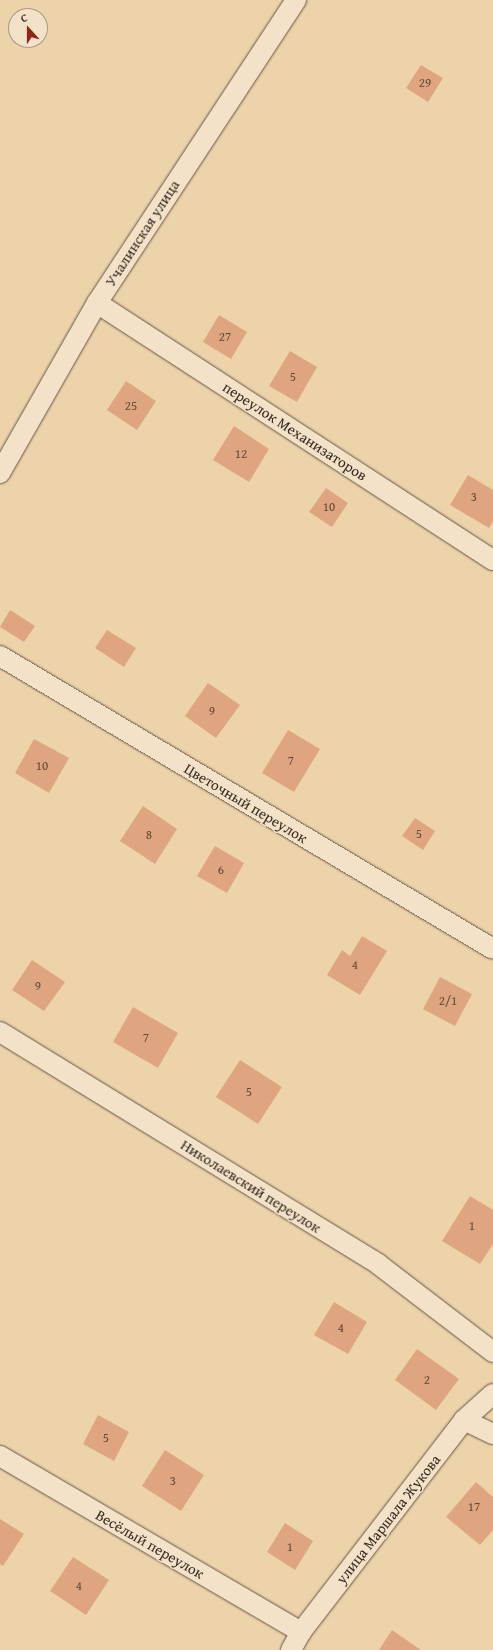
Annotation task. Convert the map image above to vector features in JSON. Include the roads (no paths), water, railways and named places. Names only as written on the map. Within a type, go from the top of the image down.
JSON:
[{"type":"street","name":"Учалинская улица","points":[[0,473],[97,303],[296,0]]},
{"type":"street","name":"переулок Механизаторов","points":[[97,303],[493,560]]},
{"type":"street","name":"Цветочный переулок","points":[[0,656],[493,950]]},
{"type":"street","name":"Николаевский переулок","points":[[0,1032],[378,1264],[493,1352]]},
{"type":"street","name":"улица Маршала Жукова","points":[[291,1650],[301,1632],[464,1420],[493,1394]]},
{"type":"street","points":[[464,1420],[493,1434]]},
{"type":"street","name":"Весёлый переулок","points":[[0,1456],[301,1632]]}]
